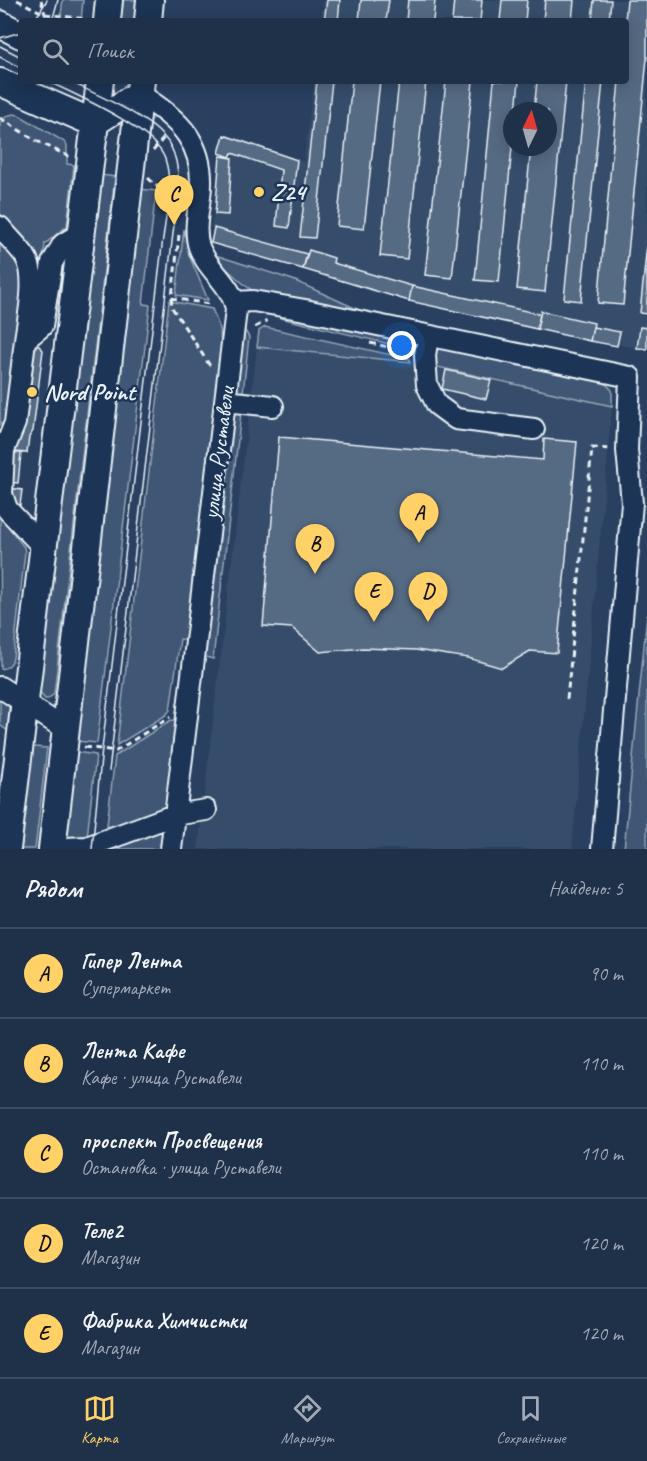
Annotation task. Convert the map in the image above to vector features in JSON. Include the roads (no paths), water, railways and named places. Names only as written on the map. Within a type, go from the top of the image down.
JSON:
[{"type":"main road","points":[[98,18],[109,0]]},
{"type":"main road","points":[[148,18],[150,0]]},
{"type":"main road","points":[[0,24],[18,33]]},
{"type":"main road","points":[[0,82],[94,123]]},
{"type":"main road","points":[[7,849],[100,84]]},
{"type":"main road","points":[[125,84],[140,87]]},
{"type":"main road","points":[[94,123],[140,87]]},
{"type":"main road","points":[[52,847],[140,87]]},
{"type":"street","points":[[140,87],[177,122],[190,138],[200,167],[202,183],[197,243],[202,257],[230,292],[235,302],[253,301],[295,308],[630,377],[627,450],[632,503],[602,849]]},
{"type":"street","points":[[0,227],[26,257],[31,272],[15,423],[6,437],[4,450],[2,494],[7,509],[44,548]]},
{"type":"street","points":[[25,340],[42,326],[52,263],[63,244],[81,233]]},
{"type":"street","name":"улица Руставели","points":[[171,849],[235,318],[235,302]]},
{"type":"street","points":[[428,336],[424,355],[427,385],[437,405],[456,419],[534,429]]},
{"type":"street","points":[[225,401],[273,406]]},
{"type":"street","points":[[0,687],[65,729]]},
{"type":"street","points":[[52,847],[87,848],[174,814],[206,810]]},
{"type":"tram line","points":[[36,18],[47,0]]},
{"type":"tram line","points":[[53,18],[58,0]]},
{"type":"tram line","points":[[0,38],[18,33]]},
{"type":"tram line","points":[[0,46],[18,55]]},
{"type":"tram line","points":[[0,57],[18,66]]},
{"type":"tram line","points":[[53,84],[113,114],[146,136],[165,159],[169,180],[92,849]]},
{"type":"tram line","points":[[75,84],[120,106],[155,129],[172,148],[178,177],[109,771]]},
{"type":"place","name":"Z24","points":[[259,192]]},
{"type":"place","name":"проспект Просвещения","points":[[174,225]]},
{"type":"place","name":"Nord Point","points":[[32,392]]},
{"type":"place","name":"Гипер Лента","points":[[419,543]]},
{"type":"place","name":"Лента Кафе","points":[[315,574]]},
{"type":"place","name":"Фабрика Химчистки","points":[[374,622]]},
{"type":"place","name":"Теле2","points":[[428,622]]}]
